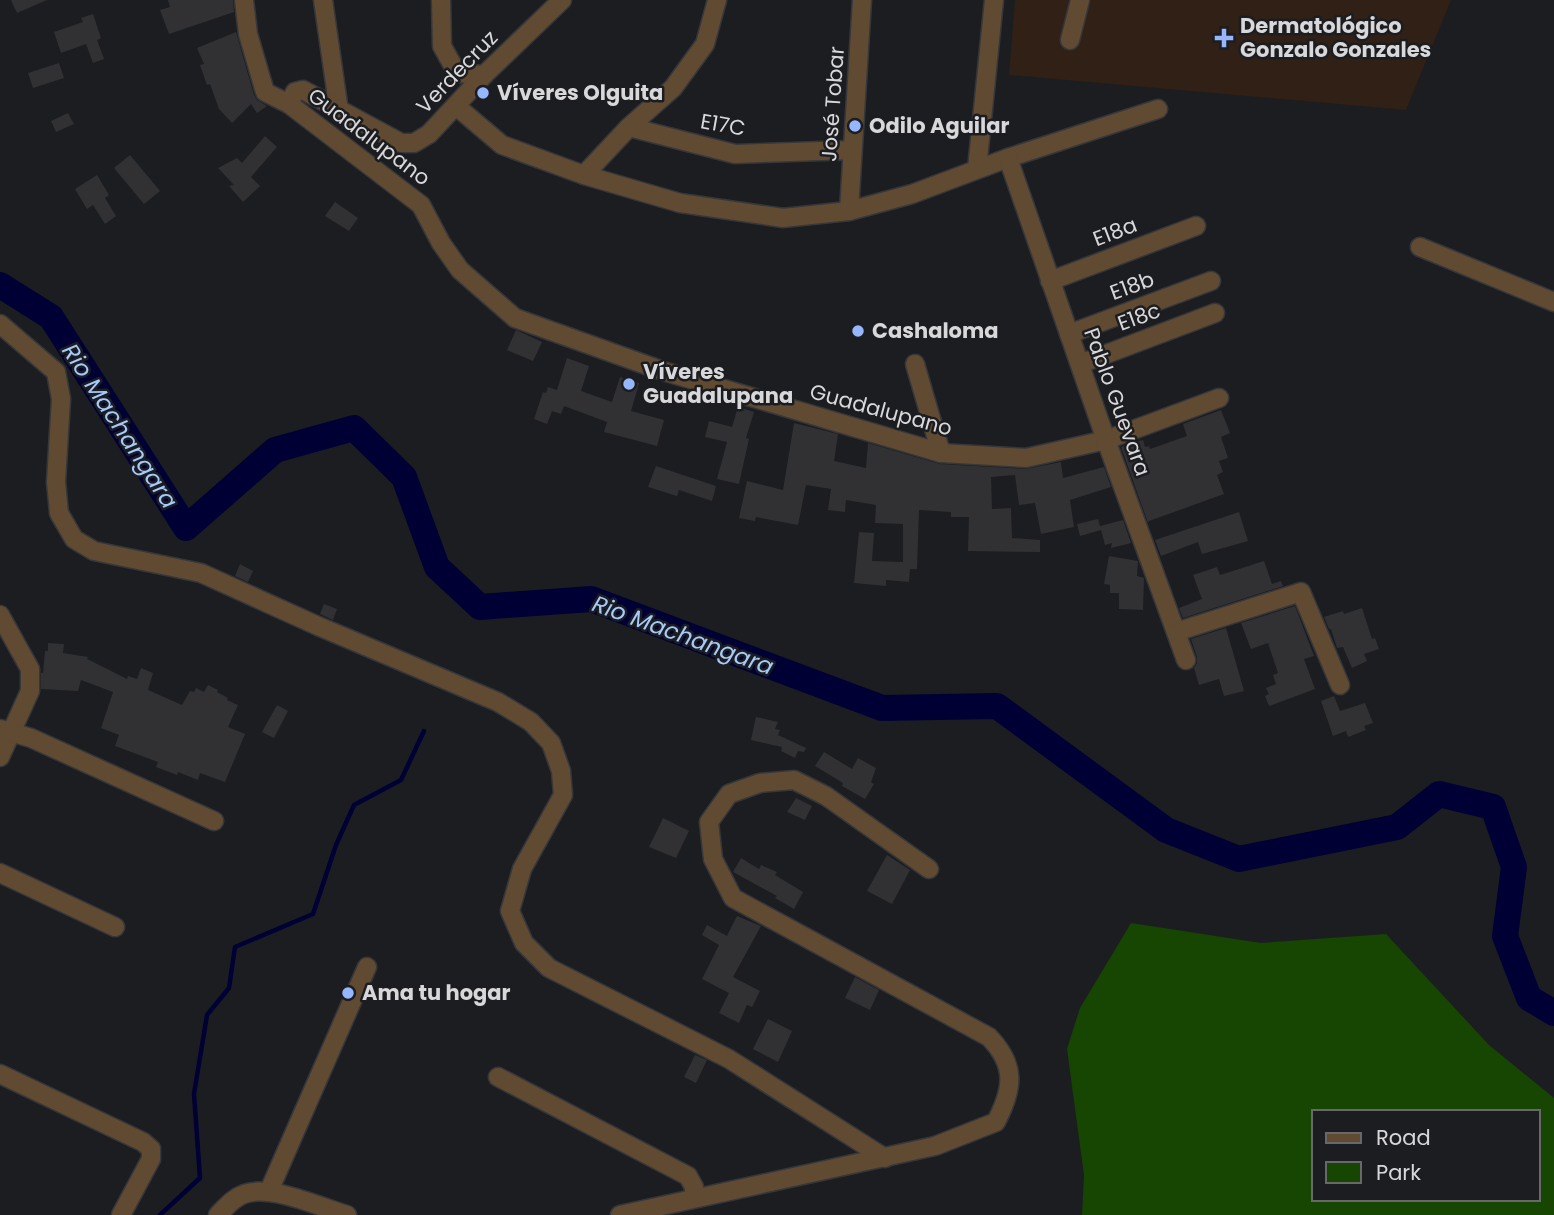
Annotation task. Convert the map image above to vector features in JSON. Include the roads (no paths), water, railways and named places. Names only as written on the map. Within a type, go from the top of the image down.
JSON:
[{"type":"street","name":"Guadalupano","points":[[244,0],[248,34],[261,85],[271,96],[289,104],[421,205],[441,243],[460,270],[516,318],[663,371],[941,453],[1026,458],[1106,440],[1219,398]]},
{"type":"street","points":[[323,0],[339,111]]},
{"type":"street","points":[[441,0],[442,46],[457,73],[484,75]]},
{"type":"street","name":"Verdecruz","points":[[339,111],[401,144],[414,143],[429,134],[484,75],[562,0]]},
{"type":"street","points":[[584,175],[629,127],[673,88],[705,44],[717,0]]},
{"type":"street","name":"José Tobar","points":[[849,211],[862,0]]},
{"type":"street","points":[[977,169],[994,0]]},
{"type":"street","points":[[1070,40],[1080,0]]},
{"type":"street","points":[[289,104],[295,92],[303,90],[339,111]]},
{"type":"street","points":[[456,106],[490,138],[502,145],[584,175],[680,203],[783,218],[849,211],[912,194],[1008,158],[1158,109]]},
{"type":"street","name":"E17C","points":[[629,127],[735,154],[852,150]]},
{"type":"street","name":"Pablo Guevara","points":[[1008,158],[1186,660]]},
{"type":"street","name":"E18a","points":[[1051,281],[1196,226]]},
{"type":"street","points":[[1420,247],[1554,302]]},
{"type":"street","name":"E18b","points":[[1069,334],[1211,281]]},
{"type":"street","name":"E18c","points":[[1080,364],[1215,313]]},
{"type":"street","points":[[0,324],[56,372],[61,399],[56,482],[60,513],[74,539],[94,551],[201,573],[329,631],[498,702],[531,722],[551,743],[561,771],[563,795],[522,869],[510,911],[524,943],[548,968],[729,1059],[885,1158]]},
{"type":"street","points":[[915,364],[941,453]]},
{"type":"street","points":[[1176,632],[1301,592],[1340,685]]},
{"type":"street","points":[[0,615],[30,670],[30,691],[6,730],[0,757]]},
{"type":"street","points":[[6,730],[31,738],[214,821]]},
{"type":"street","points":[[620,1215],[935,1146],[996,1122],[1008,1099],[1010,1068],[1000,1049],[989,1037],[733,898],[713,859],[709,822],[729,794],[760,783],[794,780],[826,796],[929,869]]},
{"type":"street","points":[[0,873],[115,927]]},
{"type":"street","points":[[269,1191],[367,967]]},
{"type":"street","points":[[0,1074],[143,1142],[151,1149],[152,1159],[121,1215]]},
{"type":"street","points":[[498,1077],[688,1176],[694,1187],[694,1198]]},
{"type":"street","points":[[218,1215],[233,1200],[246,1193],[269,1191],[347,1215]]},
{"type":"waterway","name":"Rio Machangara","points":[[0,285],[51,317],[186,528],[275,450],[354,428],[404,477],[437,567],[480,607],[591,599],[882,708],[997,706],[1166,830],[1239,859],[1397,827],[1439,794],[1493,807],[1514,867],[1505,936],[1529,998],[1554,1013]]},
{"type":"waterway","points":[[160,1215],[200,1178],[194,1094],[207,1015],[229,988],[235,947],[313,914],[336,845],[354,805],[401,780],[424,731]]},
{"type":"place","name":"Dermatológico Gonzalo Gonzales","points":[[1224,38]]},
{"type":"place","name":"Víveres Olguita","points":[[483,93]]},
{"type":"place","name":"Odilo Aguilar","points":[[855,126]]},
{"type":"place","name":"Cashaloma","points":[[858,331]]},
{"type":"place","name":"Víveres Guadalupana","points":[[629,384]]},
{"type":"place","name":"Ama tu hogar","points":[[348,993]]}]
